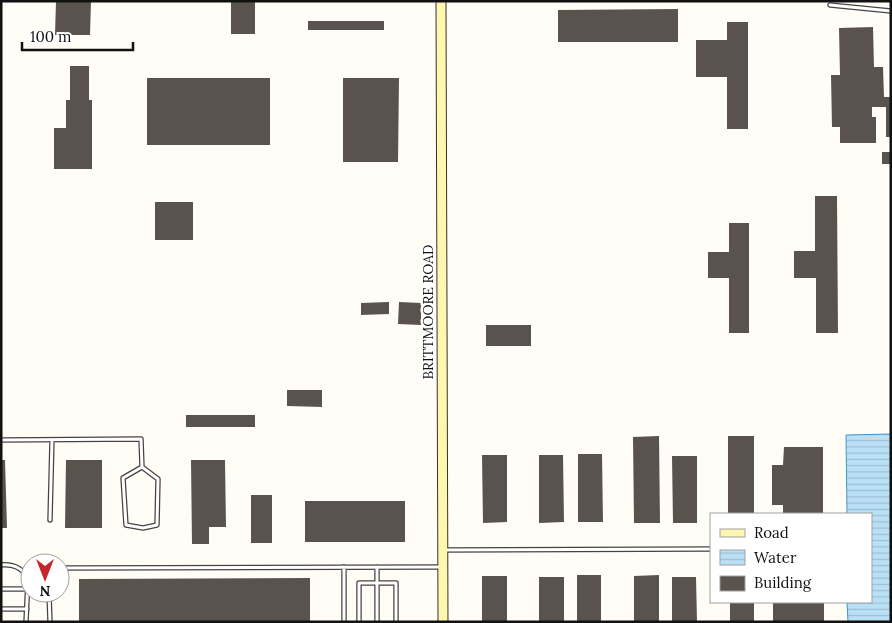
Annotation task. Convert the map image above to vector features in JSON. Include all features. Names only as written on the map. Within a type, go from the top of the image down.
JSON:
[{"type":"main road","name":"BRITTMOORE ROAD","points":[[441,1],[442,622]]},
{"type":"lane","points":[[830,5],[891,12]]},
{"type":"lane","points":[[1,440],[141,439],[142,467]]},
{"type":"lane","points":[[50,520],[52,440]]},
{"type":"lane","points":[[142,467],[158,479],[157,525],[143,528],[126,525],[123,478],[142,467]]},
{"type":"lane","points":[[442,550],[710,549]]},
{"type":"lane","points":[[1,565],[14,564],[20,569]]},
{"type":"lane","points":[[344,567],[344,622]]},
{"type":"lane","points":[[377,567],[377,622]]},
{"type":"lane","points":[[70,568],[442,567]]},
{"type":"lane","points":[[359,622],[359,583],[396,583],[396,622]]},
{"type":"lane","points":[[1,589],[20,589]]},
{"type":"lane","points":[[26,622],[27,603]]},
{"type":"lane","points":[[49,603],[50,622]]},
{"type":"lane","points":[[1,609],[27,609]]},
{"type":"water","points":[[891,434],[891,622],[848,622],[847,603],[872,603],[872,513],[847,513],[846,435]]},
{"type":"building","points":[[56,1],[91,1],[90,35],[55,35]]},
{"type":"building","points":[[231,1],[255,1],[255,34],[231,34]]},
{"type":"building","points":[[678,9],[678,42],[558,42],[558,10]]},
{"type":"building","points":[[308,21],[384,21],[384,30],[308,30]]},
{"type":"building","points":[[727,22],[748,22],[748,129],[727,129],[727,77],[696,77],[696,40],[727,40]]},
{"type":"building","points":[[873,27],[874,67],[883,67],[884,97],[891,97],[891,137],[886,137],[886,107],[872,107],[872,117],[876,117],[876,143],[840,143],[840,127],[832,127],[831,75],[840,75],[839,28]]},
{"type":"building","points":[[70,66],[89,66],[89,100],[92,100],[92,169],[54,169],[54,128],[66,128],[66,100],[70,100]]},
{"type":"building","points":[[147,78],[270,78],[270,145],[147,145]]},
{"type":"building","points":[[343,78],[399,78],[398,162],[343,162]]},
{"type":"building","points":[[882,152],[891,152],[891,164],[882,164]]},
{"type":"building","points":[[815,196],[837,196],[838,333],[816,333],[816,278],[794,278],[794,251],[815,251]]},
{"type":"building","points":[[155,202],[193,202],[193,240],[155,240]]},
{"type":"building","points":[[729,223],[749,223],[749,333],[729,333],[729,278],[708,278],[708,252],[729,252]]},
{"type":"building","points":[[389,302],[389,314],[361,315],[361,303]]},
{"type":"building","points":[[399,302],[421,303],[421,325],[398,324]]},
{"type":"building","points":[[486,325],[531,325],[531,346],[486,346]]},
{"type":"building","points":[[287,390],[322,390],[322,407],[287,406]]},
{"type":"building","points":[[186,415],[255,415],[255,427],[186,427]]},
{"type":"building","points":[[659,436],[660,523],[634,523],[633,437]]},
{"type":"building","points":[[728,436],[754,436],[754,513],[728,513]]},
{"type":"building","points":[[784,447],[823,447],[823,513],[783,513],[783,505],[772,505],[772,465],[783,465]]},
{"type":"building","points":[[578,454],[602,454],[603,522],[578,522]]},
{"type":"building","points":[[482,455],[507,455],[507,522],[483,523]]},
{"type":"building","points":[[539,455],[563,455],[564,522],[539,523]]},
{"type":"building","points":[[672,456],[697,456],[697,523],[673,523]]},
{"type":"building","points":[[1,460],[5,460],[7,528],[1,528]]},
{"type":"building","points":[[66,460],[102,460],[102,528],[65,528]]},
{"type":"building","points":[[191,460],[225,460],[226,527],[209,527],[209,544],[192,544]]},
{"type":"building","points":[[251,495],[272,495],[272,543],[251,543]]},
{"type":"building","points":[[305,501],[405,501],[405,542],[305,542]]},
{"type":"building","points":[[577,575],[601,575],[601,622],[577,622]]},
{"type":"building","points":[[659,575],[659,622],[634,622],[634,576]]},
{"type":"building","points":[[482,576],[507,576],[507,622],[482,622]]},
{"type":"building","points":[[539,577],[564,577],[564,622],[539,622]]},
{"type":"building","points":[[672,577],[696,577],[697,622],[672,622]]},
{"type":"building","points":[[310,578],[310,622],[79,622],[79,579]]},
{"type":"building","points":[[730,603],[754,603],[754,622],[730,622]]},
{"type":"building","points":[[773,603],[824,603],[824,622],[773,622]]}]
